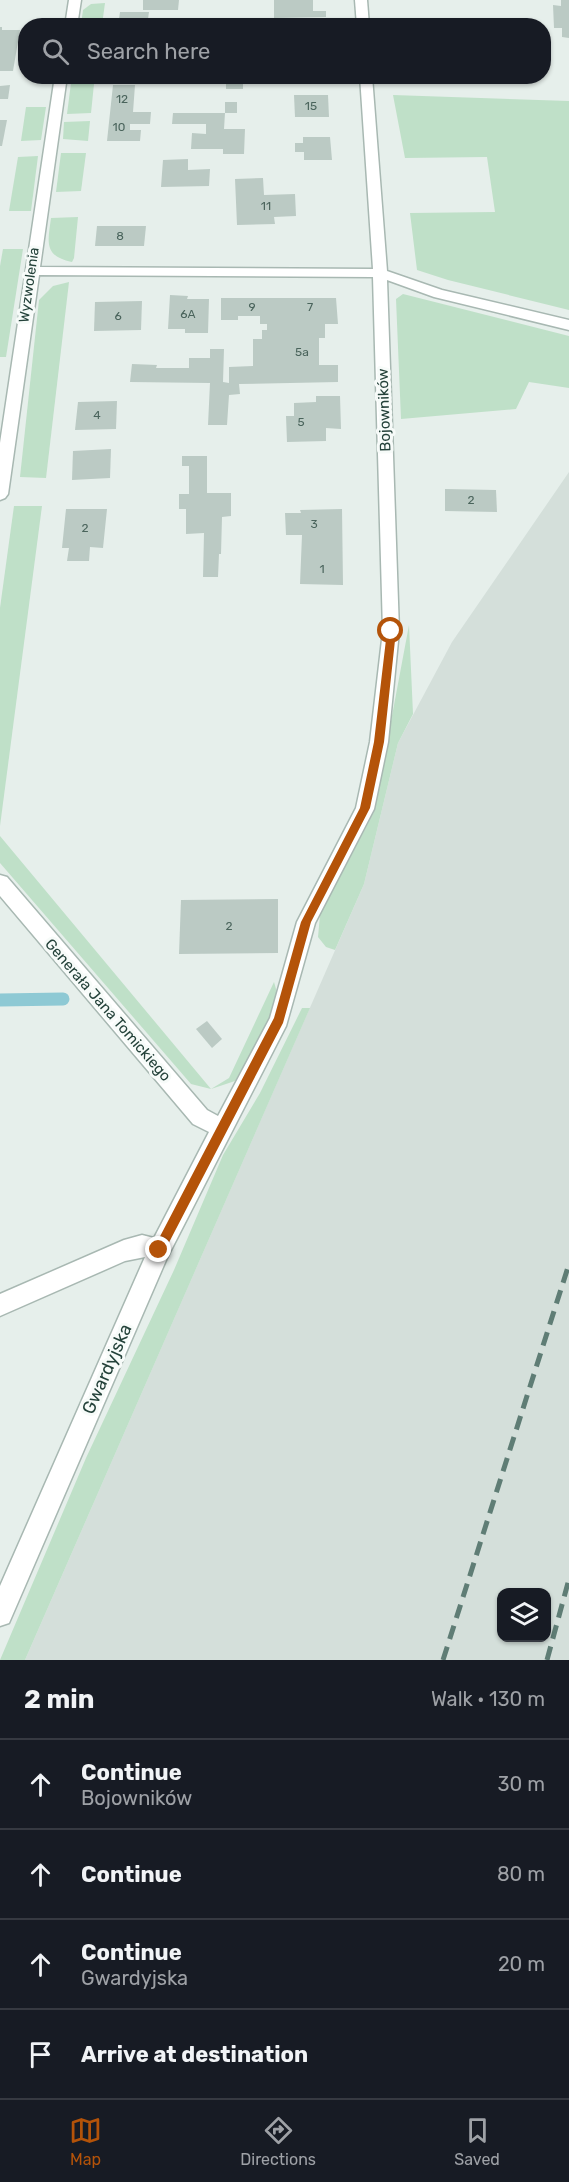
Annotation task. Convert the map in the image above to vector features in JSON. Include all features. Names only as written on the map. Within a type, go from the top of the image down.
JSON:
[{"type":"street","points":[[72,18],[75,0]]},
{"type":"street","points":[[361,0],[362,18]]},
{"type":"street","name":"Wyzwolenia","points":[[0,494],[60,84]]},
{"type":"street","name":"Bojowników","points":[[222,1128],[279,1020],[306,922],[365,808],[379,742],[391,631],[380,273],[367,84]]},
{"type":"street","points":[[31,271],[380,273],[439,294],[569,325]]},
{"type":"street","name":"Generała Jana Tomickiego","points":[[0,883],[200,1118],[222,1128]]},
{"type":"street","name":"Gwardyjska","points":[[0,1614],[159,1250],[222,1128]]},
{"type":"street","points":[[0,1305],[124,1251],[142,1246],[159,1250]]},
{"type":"shaded area","points":[[569,472],[569,1660],[25,1660],[364,884],[398,743],[452,642]]},
{"type":"green space","points":[[105,3],[103,18],[82,18],[83,10],[91,4]]},
{"type":"green space","points":[[71,84],[94,84],[91,113],[67,114]]},
{"type":"green space","points":[[393,95],[569,101],[569,310],[417,270],[410,213],[495,212],[487,157],[405,158]]},
{"type":"green space","points":[[26,107],[46,107],[41,140],[21,141]]},
{"type":"green space","points":[[90,121],[88,141],[63,139],[64,122]]},
{"type":"green space","points":[[61,153],[86,153],[81,191],[56,192]]},
{"type":"green space","points":[[38,156],[31,211],[9,211],[18,157]]},
{"type":"green space","points":[[78,217],[72,262],[52,252],[49,240],[51,218]]},
{"type":"green space","points":[[3,249],[23,249],[6,357],[0,357],[0,266]]},
{"type":"green space","points":[[69,282],[46,478],[20,477],[39,300],[53,286]]},
{"type":"green space","points":[[403,294],[569,336],[569,388],[529,382],[516,409],[401,419],[396,299]]},
{"type":"green space","points":[[14,506],[42,506],[0,826],[0,608]]},
{"type":"green space","points":[[409,625],[413,714],[398,743],[364,884],[335,950],[326,947],[318,937],[320,915],[374,812]]},
{"type":"green space","points":[[0,836],[211,1089],[191,1084],[0,863]]},
{"type":"green space","points":[[274,982],[278,996],[269,1024],[235,1081],[211,1089],[229,1078]]},
{"type":"green space","points":[[302,1008],[310,1008],[25,1660],[0,1660],[86,1458],[174,1270],[223,1155],[260,1093]]},
{"type":"building","points":[[143,0],[179,0],[178,10],[143,10]]},
{"type":"building","points":[[274,0],[313,0],[313,11],[326,11],[326,17],[274,18]]},
{"type":"building","points":[[561,0],[569,0],[569,38],[562,37],[562,28],[554,28],[553,5],[561,6]]},
{"type":"building","points":[[120,12],[149,12],[148,18],[119,18]]},
{"type":"building","points":[[0,27],[2,30],[18,30],[13,71],[0,71]]},
{"type":"building","points":[[226,84],[243,84],[243,89],[226,89]]},
{"type":"building","points":[[10,85],[8,99],[0,99],[0,86]]},
{"type":"building","points":[[113,85],[135,85],[133,112],[151,112],[150,124],[130,124],[130,130],[141,130],[140,141],[107,141]]},
{"type":"building","points":[[294,95],[328,95],[329,117],[295,117]]},
{"type":"building","points":[[225,102],[237,102],[237,113],[225,113]]},
{"type":"building","points":[[173,113],[225,113],[224,129],[245,129],[244,154],[223,154],[223,149],[191,149],[192,133],[206,134],[206,124],[172,124]]},
{"type":"building","points":[[0,120],[7,120],[2,146],[0,146]]},
{"type":"building","points":[[303,137],[330,137],[332,160],[304,160],[304,152],[295,152],[295,143],[303,143]]},
{"type":"building","points":[[188,159],[188,170],[210,169],[209,186],[161,187],[163,160]]},
{"type":"building","points":[[263,178],[264,195],[295,194],[296,216],[274,217],[275,224],[237,225],[235,179]]},
{"type":"building","points":[[97,226],[146,226],[144,246],[95,246]]},
{"type":"building","points":[[170,295],[188,296],[187,299],[209,299],[208,333],[185,333],[185,329],[168,329]]},
{"type":"building","points":[[221,298],[336,298],[338,324],[325,324],[325,338],[319,338],[319,365],[338,365],[338,382],[239,384],[240,394],[229,395],[227,425],[208,425],[210,383],[130,382],[132,364],[157,365],[156,368],[189,368],[189,358],[210,358],[210,349],[224,349],[223,382],[229,383],[229,367],[253,366],[253,339],[262,339],[262,330],[267,330],[267,324],[260,324],[260,316],[238,316],[238,320],[221,320]]},
{"type":"building","points":[[142,301],[141,330],[94,331],[95,302]]},
{"type":"building","points":[[316,396],[340,396],[341,429],[326,428],[326,441],[287,442],[286,416],[294,416],[294,403],[316,402]]},
{"type":"building","points":[[117,401],[116,429],[75,430],[78,402]]},
{"type":"building","points":[[111,449],[110,478],[72,480],[73,451]]},
{"type":"building","points":[[182,456],[207,456],[207,493],[231,493],[231,516],[222,517],[218,577],[203,577],[204,533],[186,534],[186,509],[179,509],[179,494],[189,494],[189,466],[182,466]]},
{"type":"building","points":[[445,489],[496,490],[497,512],[445,511]]},
{"type":"building","points":[[66,509],[107,509],[103,548],[90,547],[89,561],[67,561],[69,548],[62,548]]},
{"type":"building","points":[[342,509],[343,585],[300,584],[302,535],[286,535],[285,513],[301,513],[300,510]]},
{"type":"building","points":[[278,899],[278,953],[179,954],[181,900]]},
{"type":"building","points":[[207,1021],[222,1039],[212,1048],[196,1029]]},
{"type":"waterway","points":[[0,1000],[63,999]]},
{"type":"railway","points":[[443,1660],[569,1264]]},
{"type":"railway","points":[[547,1660],[569,1579]]},
{"type":"route","points":[[159,1250],[279,1020],[306,922],[365,808],[379,742],[391,631]]}]
